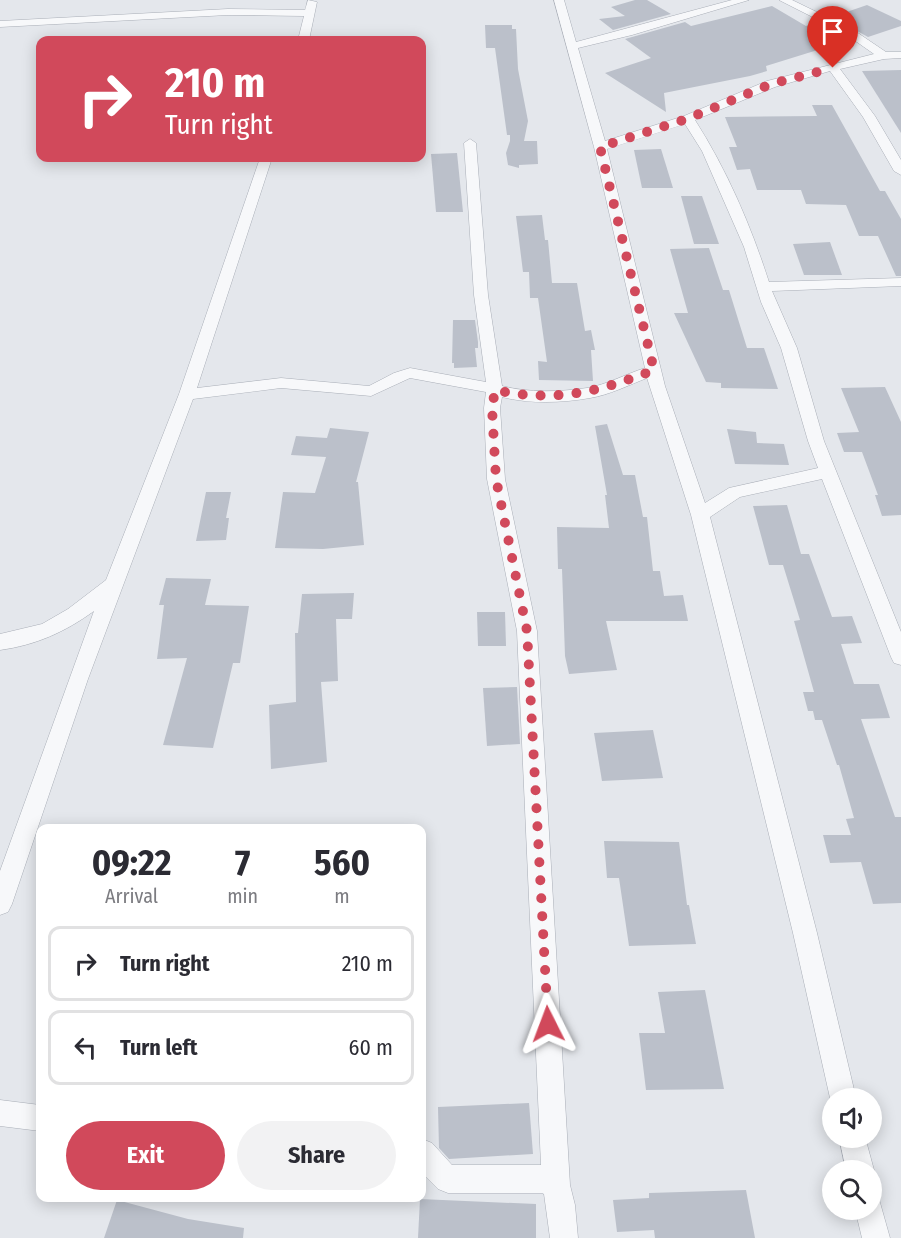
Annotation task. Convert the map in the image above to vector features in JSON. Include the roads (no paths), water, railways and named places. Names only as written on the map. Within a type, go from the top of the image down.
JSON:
[{"type":"street","points":[[305,36],[313,0]]},
{"type":"street","points":[[559,0],[600,147],[657,386],[700,515],[805,933],[841,1088]]},
{"type":"street","points":[[572,46],[628,33],[744,0]]},
{"type":"street","points":[[784,0],[848,31],[884,56]]},
{"type":"street","points":[[0,24],[228,12],[311,13]]},
{"type":"street","points":[[600,147],[687,119],[771,84],[851,62],[901,55]]},
{"type":"street","points":[[833,68],[869,116],[901,171]]},
{"type":"street","points":[[687,119],[708,151],[734,204],[751,247],[763,287],[789,348],[816,441],[901,657]]},
{"type":"street","points":[[470,143],[481,295],[495,390],[492,408],[496,479],[527,631],[556,1185],[561,1205],[564,1238]]},
{"type":"street","points":[[0,904],[78,679],[187,394],[265,162]]},
{"type":"street","points":[[763,287],[901,282]]},
{"type":"street","points":[[187,394],[281,383],[371,391],[401,375],[410,374],[474,384],[517,395],[552,396],[590,393],[654,370]]},
{"type":"street","points":[[700,515],[735,492],[828,472]]},
{"type":"street","points":[[0,642],[21,640],[54,628],[115,584]]},
{"type":"street","points":[[0,1113],[36,1118]]},
{"type":"street","points":[[426,1157],[448,1179],[543,1179],[556,1185]]},
{"type":"street","points":[[872,1220],[876,1238]]}]
